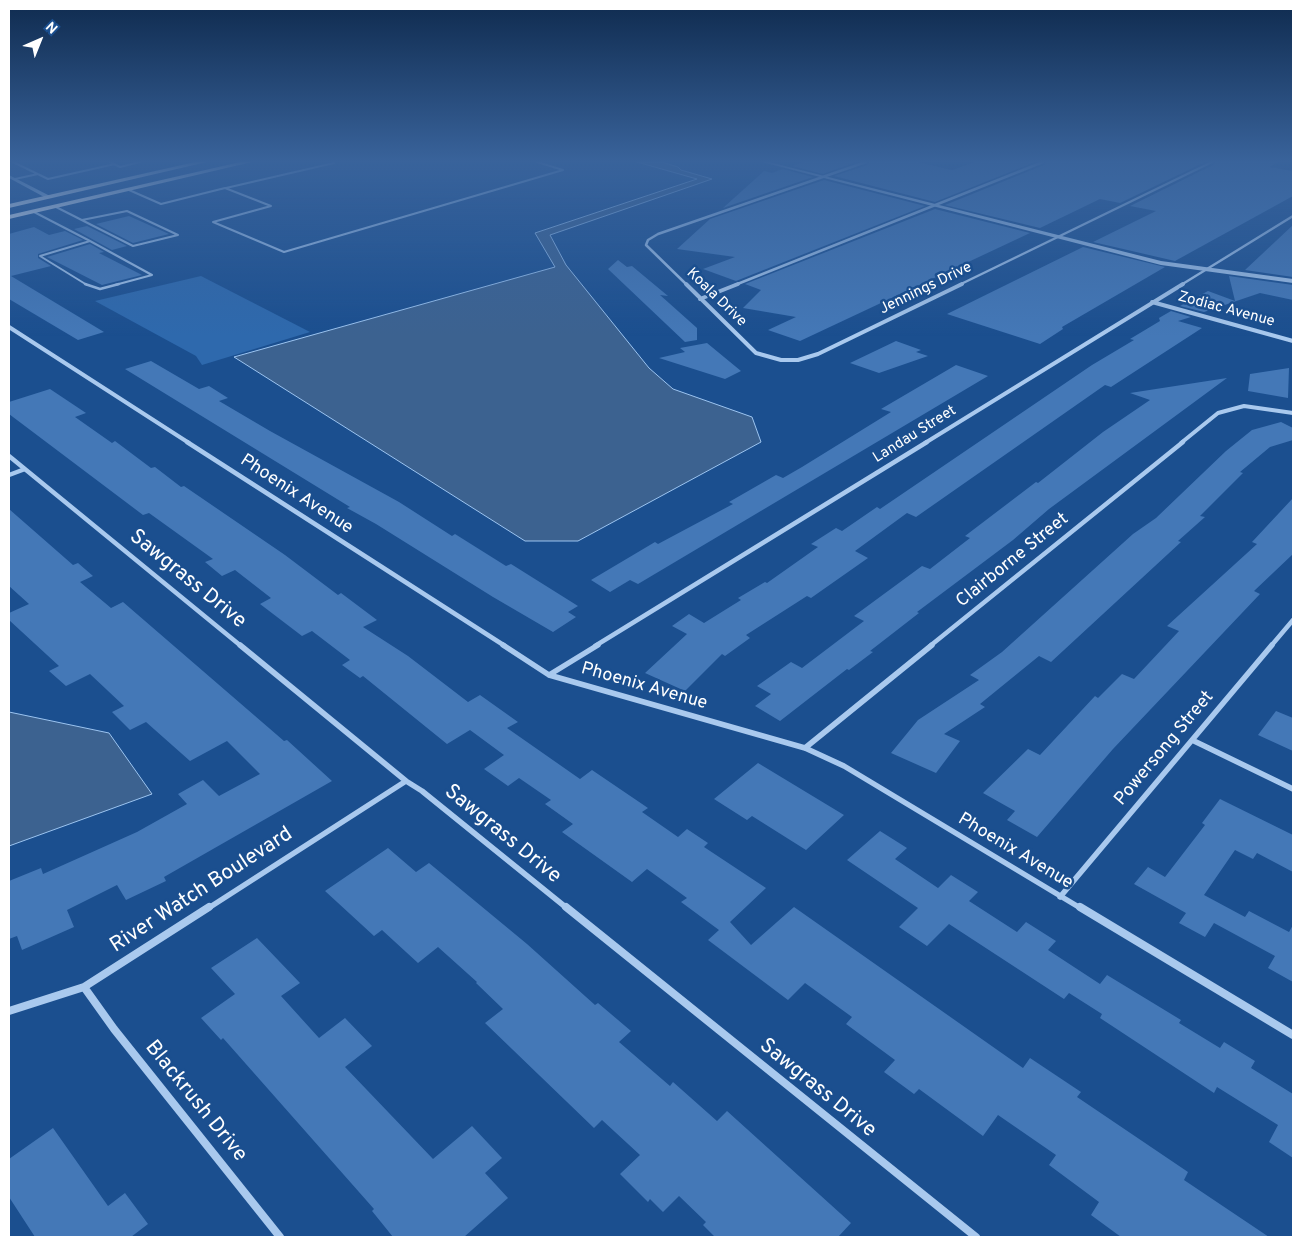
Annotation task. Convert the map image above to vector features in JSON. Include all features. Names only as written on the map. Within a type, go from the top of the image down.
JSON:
[{"type":"street","name":"Koala Drive","points":[[698,220],[658,234],[648,240],[646,245],[756,353],[781,360]]},
{"type":"street","points":[[700,299],[900,220]]},
{"type":"street","points":[[989,220],[1160,263],[1293,281]]},
{"type":"street","name":"Jennings Drive","points":[[781,360],[798,360],[818,354],[1093,220]]},
{"type":"street","name":"Landau Street","points":[[549,676],[1286,220]]},
{"type":"street","name":"Zodiac Avenue","points":[[1152,302],[1293,341]]},
{"type":"street","name":"Phoenix Avenue","points":[[9,327],[549,676],[805,748],[844,766],[1293,1035]]},
{"type":"street","name":"Clairborne Street","points":[[805,748],[1218,412],[1244,406],[1293,413]]},
{"type":"street","name":"Sawgrass Drive","points":[[9,456],[406,781],[976,1237]]},
{"type":"street","points":[[9,475],[25,469]]},
{"type":"street","name":"Powersong Street","points":[[1060,897],[1192,740],[1290,629],[1293,620]]},
{"type":"street","points":[[1192,740],[1293,789]]},
{"type":"street","name":"River Watch Boulevard","points":[[9,1012],[84,987],[406,781]]},
{"type":"street","name":"Blackrush Drive","points":[[84,987],[114,1029],[280,1237]]},
{"type":"lane","points":[[50,220],[90,241],[152,275],[100,289],[92,288],[40,256],[90,241]]},
{"type":"lane","points":[[82,220],[133,246],[178,235],[147,220]]},
{"type":"lane","points":[[220,220],[213,222],[284,252],[392,220]]},
{"type":"shaded area","points":[[574,220],[593,220],[550,235],[566,265],[649,368],[673,389],[752,417],[761,442],[578,541],[525,541],[234,357],[555,267],[535,233]]},
{"type":"shaded area","points":[[201,276],[310,332],[202,365],[196,356],[95,301]]},
{"type":"shaded area","points":[[9,712],[109,733],[152,794],[9,846]]},
{"type":"building","points":[[112,220],[138,220],[169,234],[133,243],[96,224]]},
{"type":"building","points":[[709,220],[889,220],[736,281],[703,269],[735,257],[677,249]]},
{"type":"building","points":[[907,220],[979,220],[1030,233],[800,341],[768,330],[796,317],[743,308],[761,290],[745,284]]},
{"type":"building","points":[[1008,220],[1056,220],[1040,228]]},
{"type":"building","points":[[1137,220],[1249,220],[1175,261],[1093,242]]},
{"type":"building","points":[[1293,225],[1293,277],[1245,270]]},
{"type":"building","points":[[87,226],[127,246],[112,250],[74,229]]},
{"type":"building","points":[[34,227],[49,235],[65,231],[83,240],[38,254],[38,258],[51,266],[11,276],[104,332],[78,340],[9,299],[9,234]]},
{"type":"building","points":[[90,244],[104,252],[99,253],[142,275],[102,285],[47,257]]},
{"type":"building","points":[[1083,247],[1165,267],[1062,327],[1063,329],[1040,344],[947,314]]},
{"type":"building","points":[[618,260],[627,267],[632,266],[668,296],[660,295],[697,328],[697,340],[685,342],[608,269]]},
{"type":"building","points":[[1229,276],[1293,285],[1293,300],[1260,293],[1204,312],[1180,306],[1208,291],[1235,301]]},
{"type":"building","points":[[1171,311],[1191,317],[1178,321],[1202,328],[1111,387],[1105,385],[916,517],[907,513],[855,551],[868,558],[811,598],[807,596],[746,635],[750,638],[725,656],[722,654],[685,691],[645,673],[687,634],[672,626],[689,614],[704,623],[741,600],[738,598],[765,582],[767,583],[818,547],[811,544],[836,528],[842,531],[877,507],[880,509],[1092,365],[1134,340],[1130,339],[1160,321],[1159,318]]},
{"type":"building","points":[[896,341],[921,350],[916,352],[928,356],[879,373],[850,363]]},
{"type":"building","points":[[707,343],[741,371],[725,379],[659,358],[685,352],[680,348]]},
{"type":"building","points":[[151,361],[199,389],[209,386],[228,398],[219,401],[399,502],[452,536],[455,534],[506,566],[511,564],[578,606],[568,612],[576,617],[553,632],[347,508],[350,507],[125,369]]},
{"type":"building","points":[[956,365],[988,376],[638,584],[630,580],[610,592],[591,580],[655,542],[658,544],[733,504],[729,502],[776,475],[783,478],[802,467],[891,412],[881,409]]},
{"type":"building","points":[[1289,368],[1288,398],[1248,391],[1250,374]]},
{"type":"building","points":[[1227,378],[1049,509],[1013,540],[917,612],[919,613],[870,651],[873,652],[849,670],[847,669],[780,721],[755,706],[771,694],[757,686],[791,662],[802,668],[864,621],[854,616],[922,566],[930,569],[970,538],[965,536],[1036,482],[1038,483],[1103,432],[1150,400],[1130,393]]},
{"type":"building","points":[[50,389],[86,413],[75,417],[112,443],[115,441],[151,468],[155,467],[181,487],[184,486],[285,555],[338,595],[341,593],[377,620],[363,627],[408,656],[468,702],[480,695],[518,722],[507,728],[580,779],[592,770],[648,808],[642,812],[678,837],[687,829],[708,843],[704,847],[766,888],[730,922],[751,945],[794,907],[1023,1068],[1030,1058],[1081,1092],[1077,1097],[1188,1172],[1184,1180],[1269,1237],[1121,1237],[1091,1215],[1099,1202],[1049,1165],[1056,1155],[998,1115],[983,1136],[919,1089],[914,1094],[884,1072],[895,1060],[846,1024],[852,1017],[805,983],[788,1000],[708,940],[719,930],[681,902],[687,898],[647,869],[632,882],[562,832],[573,824],[545,804],[551,800],[519,778],[508,786],[484,769],[504,755],[470,730],[447,744],[363,676],[360,678],[342,665],[350,660],[312,631],[302,636],[260,604],[271,598],[235,570],[222,576],[205,562],[213,559],[149,513],[143,515],[9,414],[9,402]]},
{"type":"building","points":[[1281,422],[1293,428],[1293,440],[1270,447],[1240,472],[1243,473],[1200,516],[1205,517],[1178,541],[1181,542],[1051,662],[1039,656],[980,704],[985,707],[944,734],[960,741],[936,773],[891,753],[918,720],[979,680],[970,675],[1002,652],[1133,534],[1156,518],[1226,451],[1252,430]]},
{"type":"building","points":[[1293,498],[1293,554],[1254,591],[1260,594],[1113,749],[1037,837],[1007,820],[1015,811],[983,793],[1028,749],[1040,755],[1095,696],[1098,698],[1122,674],[1134,679],[1179,631],[1167,626],[1257,544],[1252,542]]},
{"type":"building","points":[[9,509],[73,565],[78,563],[93,576],[80,582],[111,608],[123,602],[284,741],[287,740],[332,781],[164,877],[166,881],[126,900],[117,885],[67,910],[74,927],[22,950],[17,936],[9,939],[9,881],[41,868],[43,874],[137,832],[187,804],[178,794],[203,780],[219,796],[260,774],[227,741],[190,761],[146,722],[130,730],[112,712],[124,706],[90,674],[66,686],[49,671],[59,666],[9,620],[9,613],[29,604],[9,586]]},
{"type":"building","points":[[1276,711],[1293,718],[1293,751],[1258,735]]},
{"type":"building","points":[[758,763],[844,815],[806,850],[752,816],[747,820],[714,799]]},
{"type":"building","points":[[1220,799],[1293,835],[1293,872],[1257,853],[1253,859],[1235,850],[1204,895],[1245,917],[1249,911],[1289,932],[1293,925],[1293,982],[1268,968],[1275,956],[1214,923],[1205,937],[1179,923],[1186,913],[1134,884],[1148,867],[1165,877],[1205,825],[1202,823]]},
{"type":"building","points":[[880,831],[907,848],[895,859],[938,888],[951,875],[978,892],[969,901],[1017,932],[1026,922],[1056,941],[1048,950],[1100,984],[1107,975],[1181,1020],[1179,1023],[1220,1048],[1224,1042],[1255,1061],[1251,1068],[1293,1094],[1293,1158],[1269,1142],[1278,1125],[1217,1087],[1214,1093],[1100,1018],[1102,1014],[1069,993],[1064,999],[949,924],[927,946],[899,927],[918,908],[847,860]]},
{"type":"building","points":[[388,848],[416,872],[429,863],[527,944],[595,1005],[598,1003],[631,1031],[619,1042],[670,1086],[673,1082],[717,1121],[727,1111],[851,1223],[838,1237],[715,1237],[703,1225],[706,1222],[679,1196],[663,1212],[650,1199],[648,1202],[620,1174],[640,1155],[602,1120],[594,1128],[485,1023],[503,1009],[477,982],[438,947],[418,963],[382,930],[374,936],[325,891]]},
{"type":"building","points":[[257,938],[300,983],[281,996],[319,1038],[345,1018],[372,1046],[345,1067],[433,1159],[472,1126],[502,1158],[485,1173],[508,1198],[464,1237],[393,1237],[372,1211],[374,1209],[223,1038],[221,1040],[201,1018],[235,994],[211,968]]},
{"type":"building","points":[[53,1128],[108,1206],[125,1193],[148,1224],[131,1237],[35,1237],[9,1197],[9,1159]]}]
